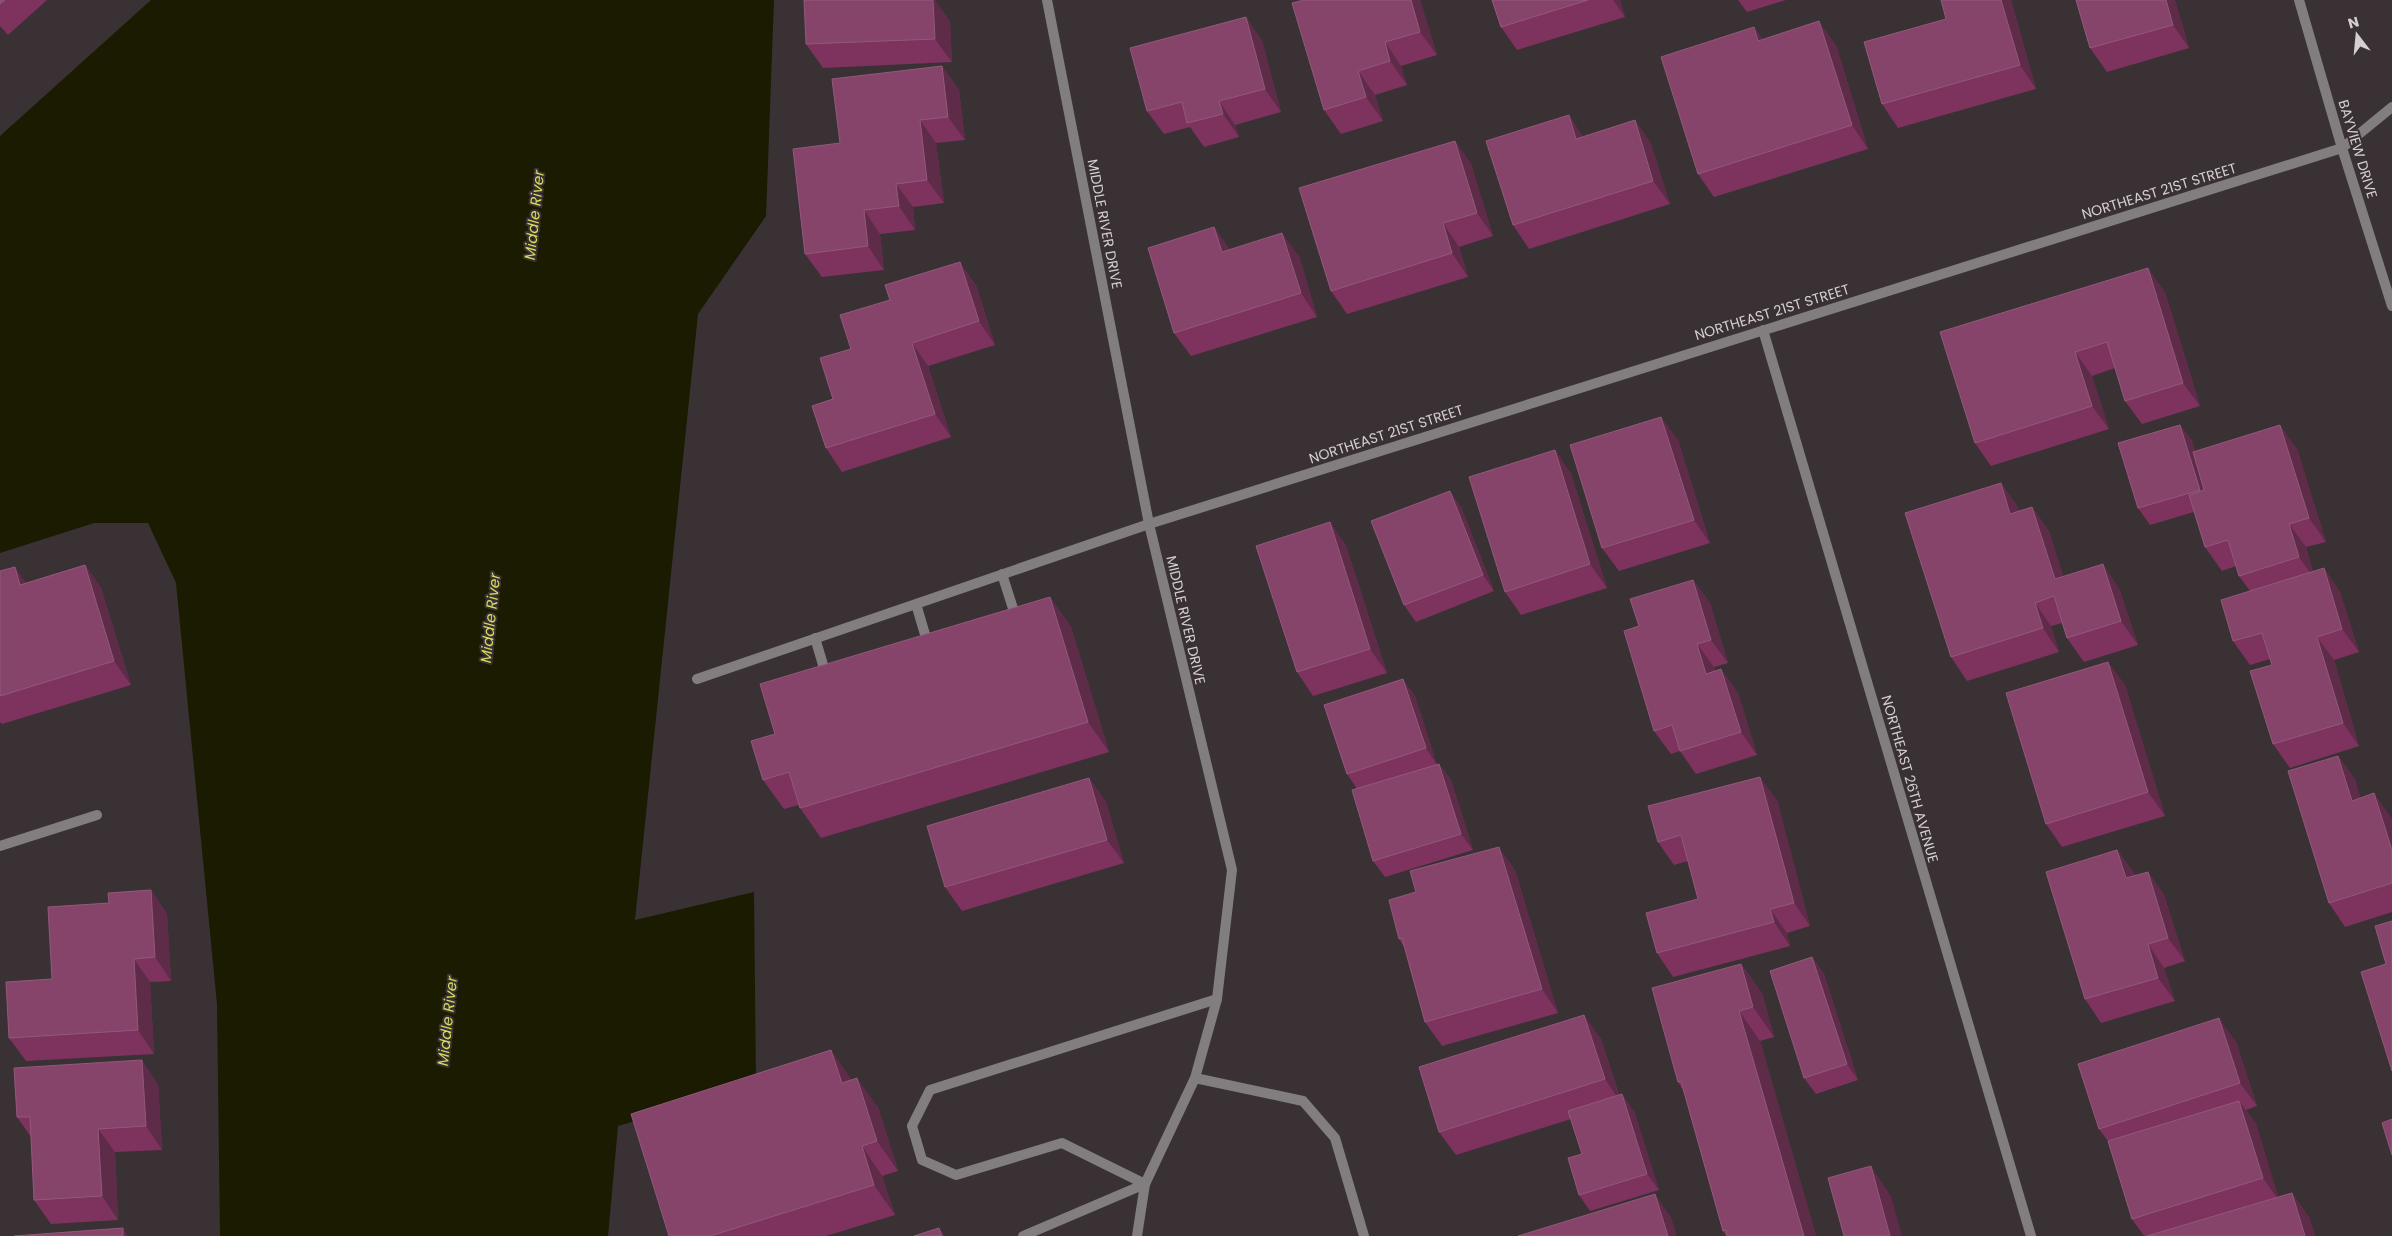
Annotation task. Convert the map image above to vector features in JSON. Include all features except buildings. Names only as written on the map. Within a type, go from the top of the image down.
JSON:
[{"type":"street","name":"MIDDLE RIVER DRIVE","points":[[1047,0],[1149,524],[1232,870],[1217,999],[1195,1078],[1145,1184],[1136,1236]]},
{"type":"street","name":"BAYVIEW DRIVE","points":[[2299,0],[2342,148],[2392,306]]},
{"type":"street","name":"NORTHEAST 21ST STREET","points":[[697,679],[1149,524],[2342,148],[2392,107]]},
{"type":"street","name":"NORTHEAST 26TH AVENUE","points":[[1763,330],[2031,1236]]},
{"type":"street","points":[[1002,574],[1020,632]]},
{"type":"street","points":[[916,604],[933,660]]},
{"type":"street","points":[[815,638],[830,690]]},
{"type":"street","points":[[0,846],[97,815]]},
{"type":"street","points":[[1145,1184],[1062,1144],[956,1175],[922,1160],[912,1126],[930,1090],[1217,999]]},
{"type":"street","points":[[1195,1078],[1303,1101],[1335,1138],[1364,1236]]},
{"type":"street","points":[[1023,1236],[1145,1184]]},
{"type":"water","name":"Middle River","points":[[151,0],[774,0],[766,216],[698,314],[635,920],[754,892],[756,1085],[618,1126],[608,1236],[220,1236],[217,1004],[176,583],[148,523],[94,523],[0,553],[0,136]]}]
